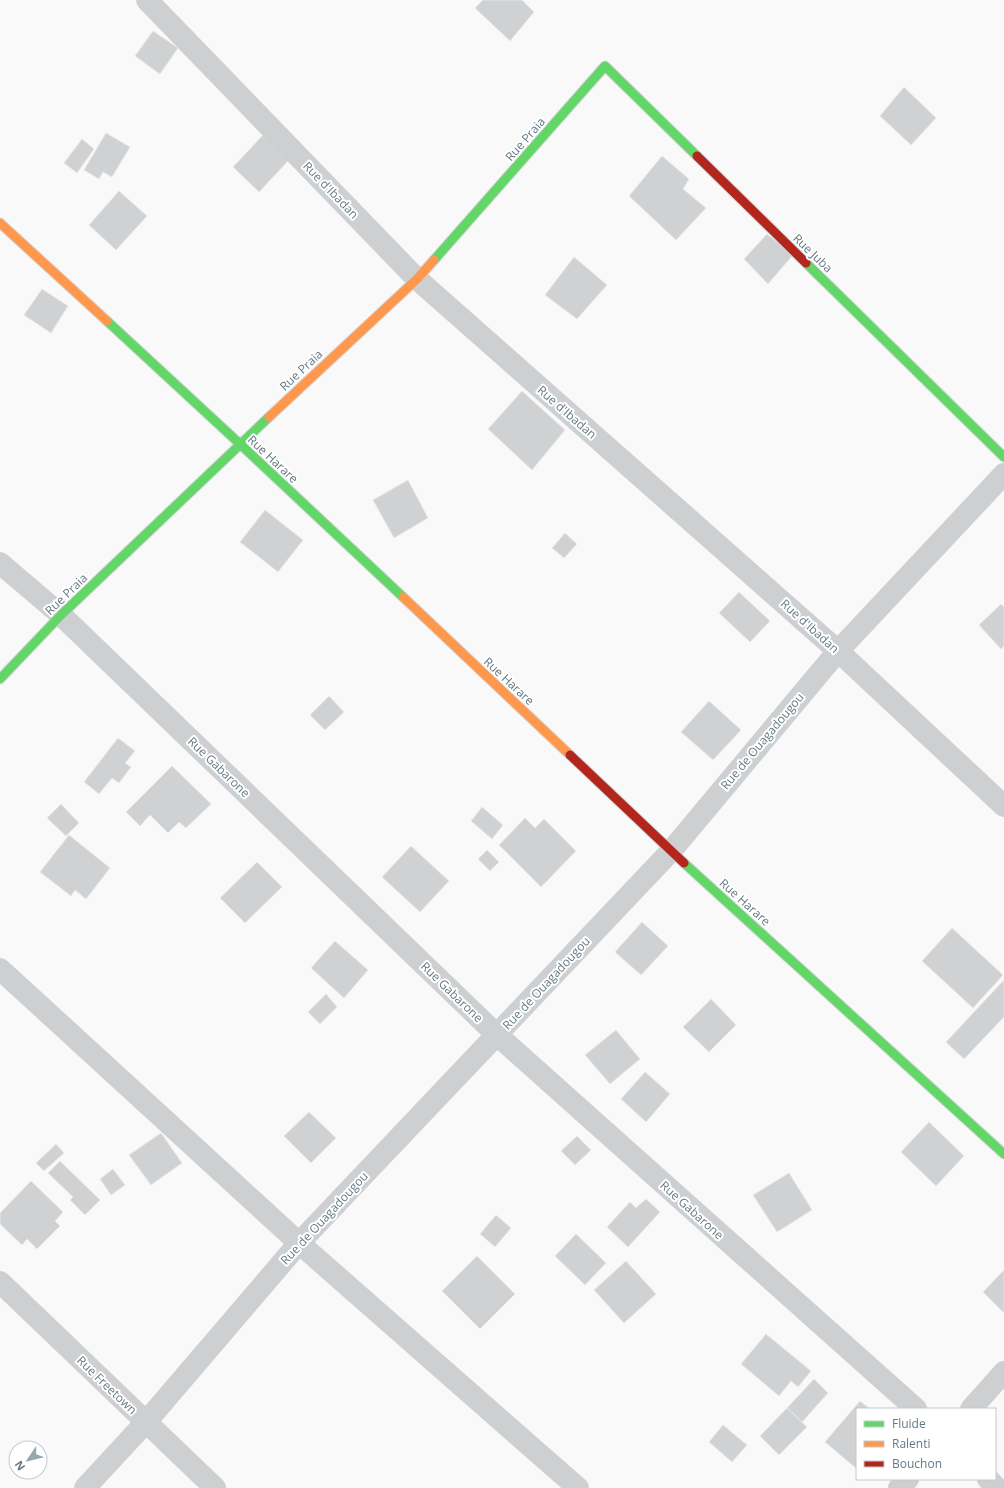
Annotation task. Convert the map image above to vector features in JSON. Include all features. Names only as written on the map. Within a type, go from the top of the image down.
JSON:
[{"type":"street","name":"Rue d'Ibadan","points":[[147,0],[417,279],[838,651],[1004,806]]},
{"type":"street","name":"Rue Praia","points":[[0,679],[61,615],[240,444],[417,279],[605,66]]},
{"type":"street","name":"Rue Juba","points":[[605,66],[1004,457]]},
{"type":"street","name":"Rue Harare","points":[[0,224],[240,444],[671,851],[1004,1154]]},
{"type":"street","name":"Rue de Ouagadougou","points":[[84,1488],[146,1422],[299,1243],[671,851],[838,651],[1004,474]]},
{"type":"street","name":"Rue Gabarone","points":[[0,562],[61,615],[496,1035],[915,1408]]},
{"type":"street","points":[[0,969],[299,1243],[578,1488]]},
{"type":"street","name":"Rue Freetown","points":[[0,1282],[214,1488]]},
{"type":"street","points":[[972,1408],[1004,1372]]},
{"type":"street","points":[[899,1488],[907,1480]]},
{"type":"street","points":[[989,1480],[997,1488]]},
{"type":"building","points":[[483,0],[522,0],[534,12],[510,41],[475,8]]},
{"type":"building","points":[[153,31],[178,48],[160,74],[135,56]]},
{"type":"building","points":[[904,87],[936,118],[911,145],[880,116]]},
{"type":"building","points":[[106,133],[130,147],[112,177],[103,172],[99,179],[84,170]]},
{"type":"building","points":[[263,135],[289,160],[259,192],[233,167]]},
{"type":"building","points":[[82,139],[94,149],[77,173],[64,163]]},
{"type":"building","points":[[662,156],[689,179],[683,189],[706,208],[676,240],[629,196]]},
{"type":"building","points":[[119,191],[147,216],[116,250],[89,225]]},
{"type":"building","points":[[767,234],[793,255],[768,284],[744,259]]},
{"type":"building","points":[[574,257],[607,285],[577,319],[545,295]]},
{"type":"building","points":[[42,289],[68,306],[51,333],[24,315]]},
{"type":"building","points":[[522,391],[565,430],[532,470],[488,429]]},
{"type":"building","points":[[408,480],[428,518],[394,538],[373,500]]},
{"type":"building","points":[[265,510],[303,540],[278,572],[240,542]]},
{"type":"building","points":[[565,533],[577,544],[564,558],[552,548]]},
{"type":"building","points":[[739,592],[770,621],[750,642],[719,613]]},
{"type":"building","points":[[1001,604],[1004,607],[1004,646],[1001,649],[979,625]]},
{"type":"building","points":[[329,696],[344,712],[325,730],[310,715]]},
{"type":"building","points":[[709,701],[741,730],[713,760],[681,732]]},
{"type":"building","points":[[118,738],[135,751],[125,763],[131,767],[119,783],[112,778],[99,794],[84,782]]},
{"type":"building","points":[[172,766],[211,804],[186,828],[179,822],[168,833],[150,815],[140,826],[126,812]]},
{"type":"building","points":[[61,804],[79,823],[66,836],[47,818]]},
{"type":"building","points":[[482,807],[503,825],[492,839],[471,821]]},
{"type":"building","points":[[525,818],[535,828],[544,819],[576,851],[541,887],[499,845]]},
{"type":"building","points":[[69,835],[110,868],[86,899],[75,890],[71,896],[40,872]]},
{"type":"building","points":[[411,846],[449,881],[420,912],[382,877]]},
{"type":"building","points":[[487,850],[499,862],[490,871],[478,859]]},
{"type":"building","points":[[257,862],[282,887],[245,923],[220,898]]},
{"type":"building","points":[[642,922],[668,946],[641,975],[615,952]]},
{"type":"building","points":[[952,928],[1003,975],[973,1008],[922,961]]},
{"type":"building","points":[[335,941],[368,970],[344,998],[311,968]]},
{"type":"building","points":[[1004,980],[1004,1017],[964,1059],[946,1042]]},
{"type":"building","points":[[326,994],[337,1007],[320,1024],[308,1012]]},
{"type":"building","points":[[711,999],[736,1025],[709,1052],[683,1027]]},
{"type":"building","points":[[616,1030],[640,1059],[610,1084],[585,1055]]},
{"type":"building","points":[[645,1072],[670,1094],[646,1122],[621,1099]]},
{"type":"building","points":[[309,1112],[336,1138],[311,1163],[284,1136]]},
{"type":"building","points":[[929,1122],[964,1156],[936,1186],[901,1152]]},
{"type":"building","points":[[161,1133],[182,1163],[151,1185],[129,1155]]},
{"type":"building","points":[[577,1136],[591,1150],[575,1165],[561,1151]]},
{"type":"building","points":[[56,1144],[64,1153],[44,1171],[36,1163]]},
{"type":"building","points":[[60,1161],[100,1200],[85,1215],[70,1200],[73,1197],[48,1173]]},
{"type":"building","points":[[113,1169],[125,1185],[111,1195],[100,1179]]},
{"type":"building","points":[[789,1173],[812,1210],[777,1232],[753,1195]]},
{"type":"building","points":[[31,1181],[63,1212],[55,1221],[60,1226],[37,1249],[27,1239],[22,1245],[0,1224],[0,1213]]},
{"type":"building","points":[[646,1199],[660,1212],[628,1247],[607,1227],[630,1202],[636,1208]]},
{"type":"building","points":[[496,1215],[511,1228],[495,1247],[480,1234]]},
{"type":"building","points":[[576,1234],[606,1263],[585,1285],[555,1256]]},
{"type":"building","points":[[477,1256],[515,1294],[480,1329],[442,1291]]},
{"type":"building","points":[[626,1261],[656,1294],[624,1323],[594,1290]]},
{"type":"building","points":[[1004,1270],[1004,1313],[983,1292]]},
{"type":"building","points":[[766,1334],[811,1371],[798,1387],[791,1381],[779,1396],[741,1364]]},
{"type":"building","points":[[814,1379],[828,1393],[802,1422],[787,1408]]},
{"type":"building","points":[[860,1401],[869,1408],[856,1408],[856,1468],[825,1442]]},
{"type":"building","points":[[787,1408],[807,1427],[779,1455],[760,1436]]},
{"type":"building","points":[[723,1425],[747,1445],[732,1462],[709,1442]]},
{"type":"traffic: fast","points":[[434,260],[605,66],[697,156]]},
{"type":"traffic: fast","points":[[806,263],[1004,457]]},
{"type":"traffic: fast","points":[[107,321],[403,597]]},
{"type":"traffic: fast","points":[[0,679],[61,615],[269,417]]},
{"type":"traffic: fast","points":[[684,863],[1004,1154]]},
{"type":"traffic: slow","points":[[0,223],[107,321]]},
{"type":"traffic: slow","points":[[269,417],[417,279],[434,260]]},
{"type":"traffic: slow","points":[[403,597],[570,755]]},
{"type":"traffic: jam","points":[[697,156],[806,263]]},
{"type":"traffic: jam","points":[[570,755],[684,863]]}]
